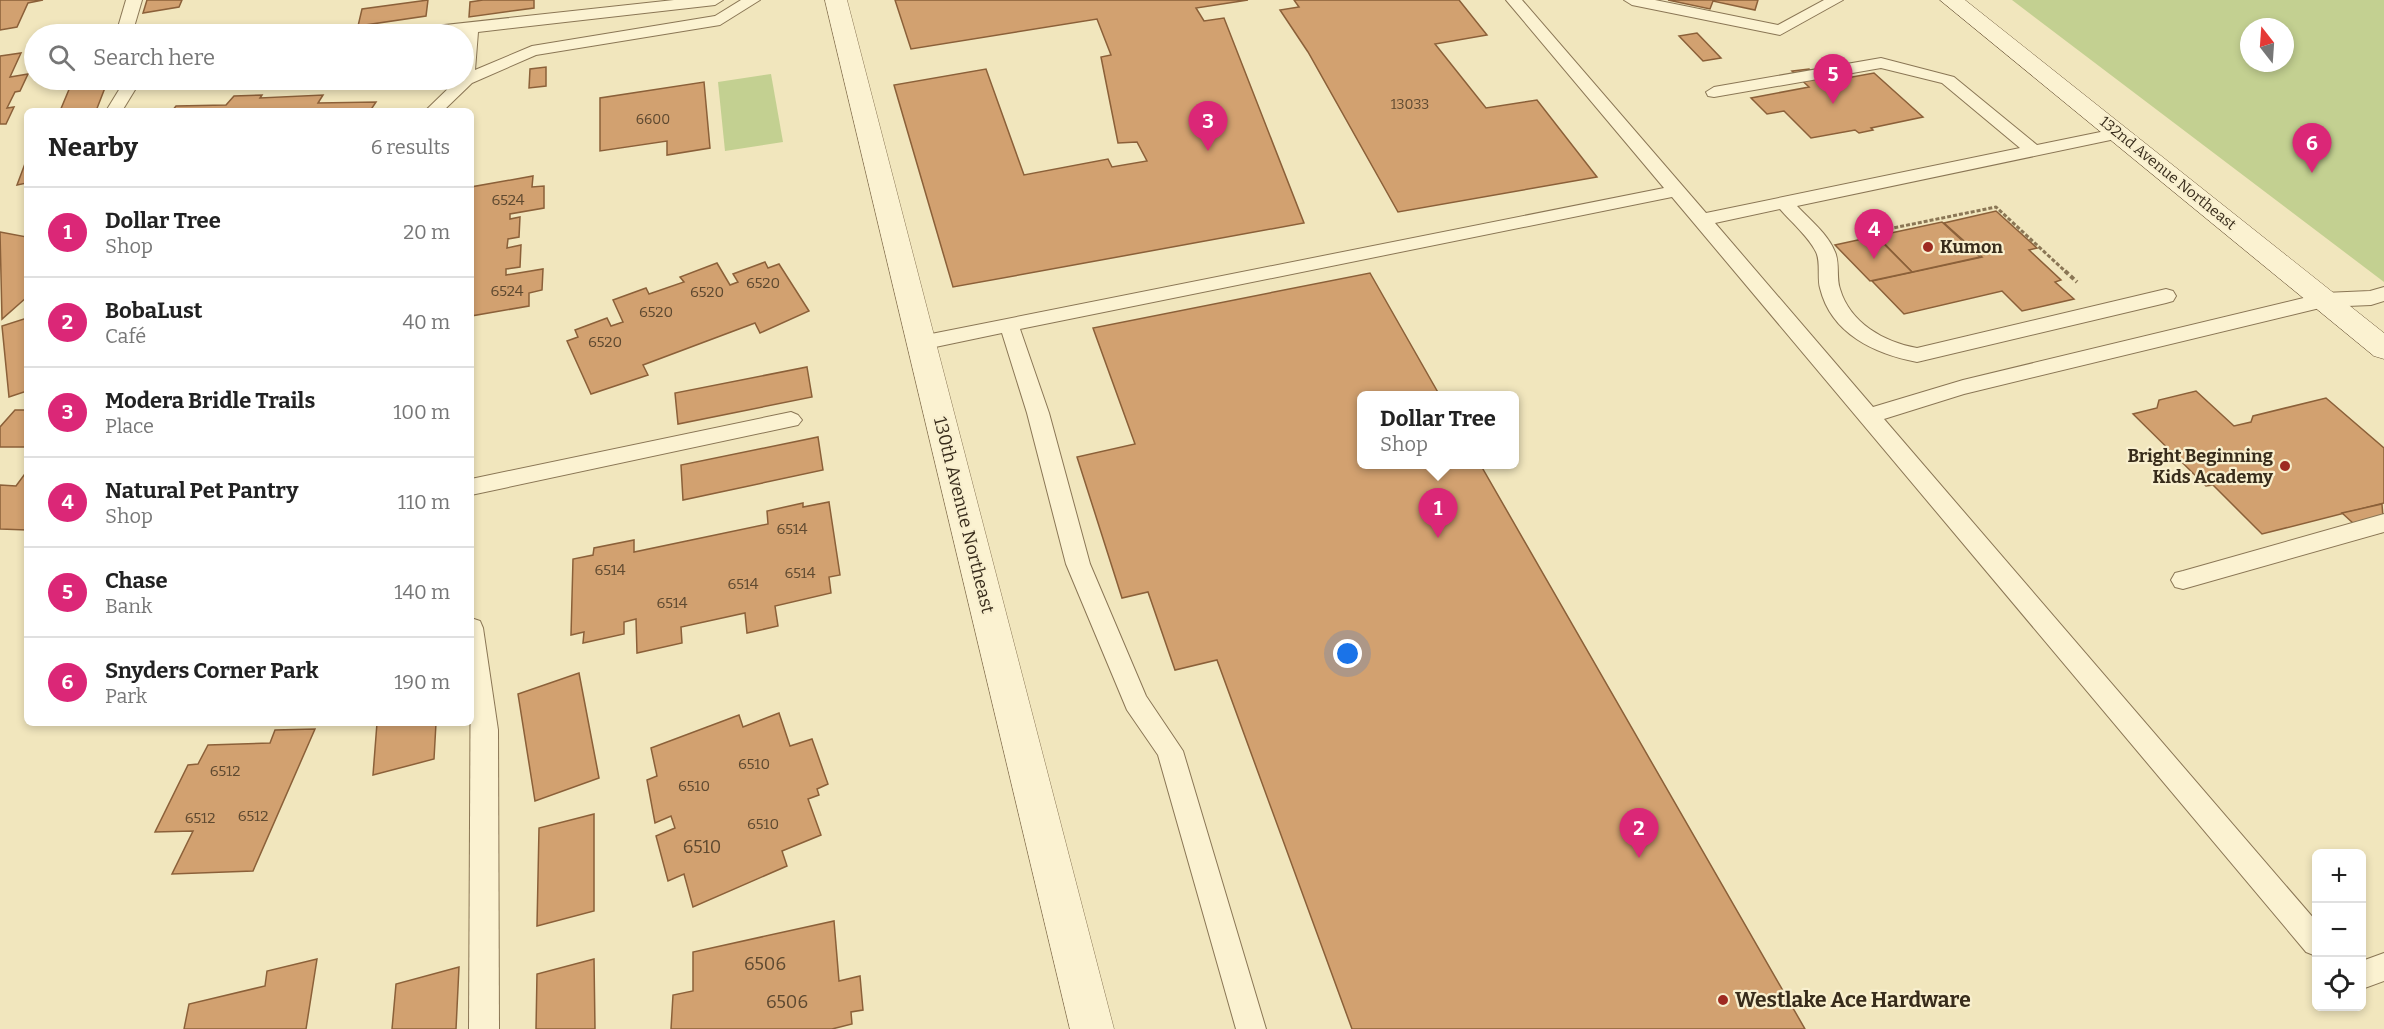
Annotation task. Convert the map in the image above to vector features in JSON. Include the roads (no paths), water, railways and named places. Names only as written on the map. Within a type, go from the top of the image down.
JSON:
[{"type":"street","name":"130th Avenue Northeast","points":[[836,0],[1092,1029]]},
{"type":"street","name":"132nd Avenue Northeast","points":[[1951,0],[2120,133],[2384,349]]},
{"type":"lane","points":[[127,24],[134,0]]},
{"type":"lane","points":[[474,28],[715,0]]},
{"type":"lane","points":[[474,76],[532,51],[720,20],[752,0]]},
{"type":"lane","points":[[1514,0],[2312,937]]},
{"type":"lane","points":[[1632,0],[1780,30],[1835,0]]},
{"type":"lane","points":[[1714,92],[1881,63],[1948,80],[2034,152]]},
{"type":"lane","points":[[116,108],[127,90]]},
{"type":"lane","points":[[436,108],[455,90]]},
{"type":"lane","points":[[1701,220],[2120,133]]},
{"type":"lane","points":[[921,343],[1395,245],[1676,191]]},
{"type":"lane","points":[[1784,203],[1820,242],[1827,254],[1829,287],[1836,306],[1860,333],[1890,350],[1917,355],[2166,296]]},
{"type":"lane","points":[[1869,416],[1963,387],[2324,300],[2371,298],[2384,294]]},
{"type":"lane","points":[[1009,325],[1038,413],[1078,564],[1136,702],[1170,751],[1251,1029]]},
{"type":"lane","points":[[474,486],[791,420]]},
{"type":"lane","points":[[2183,580],[2384,523]]},
{"type":"lane","points":[[474,650],[485,730],[484,1029]]},
{"type":"lane","points":[[2366,973],[2384,967]]},
{"type":"place","name":"Chase","points":[[1833,104]]},
{"type":"place","name":"Modera Bridle Trails","points":[[1208,151]]},
{"type":"place","name":"Snyders Corner Park","points":[[2312,173]]},
{"type":"place","name":"Kumon","points":[[1928,247]]},
{"type":"place","name":"Natural Pet Pantry","points":[[1874,259]]},
{"type":"place","name":"Bright Beginning Kids Academy","points":[[2285,466]]},
{"type":"place","name":"Dollar Tree","points":[[1438,538]]},
{"type":"place","name":"BobaLust","points":[[1639,858]]},
{"type":"place","name":"Westlake Ace Hardware","points":[[1723,1000]]}]
